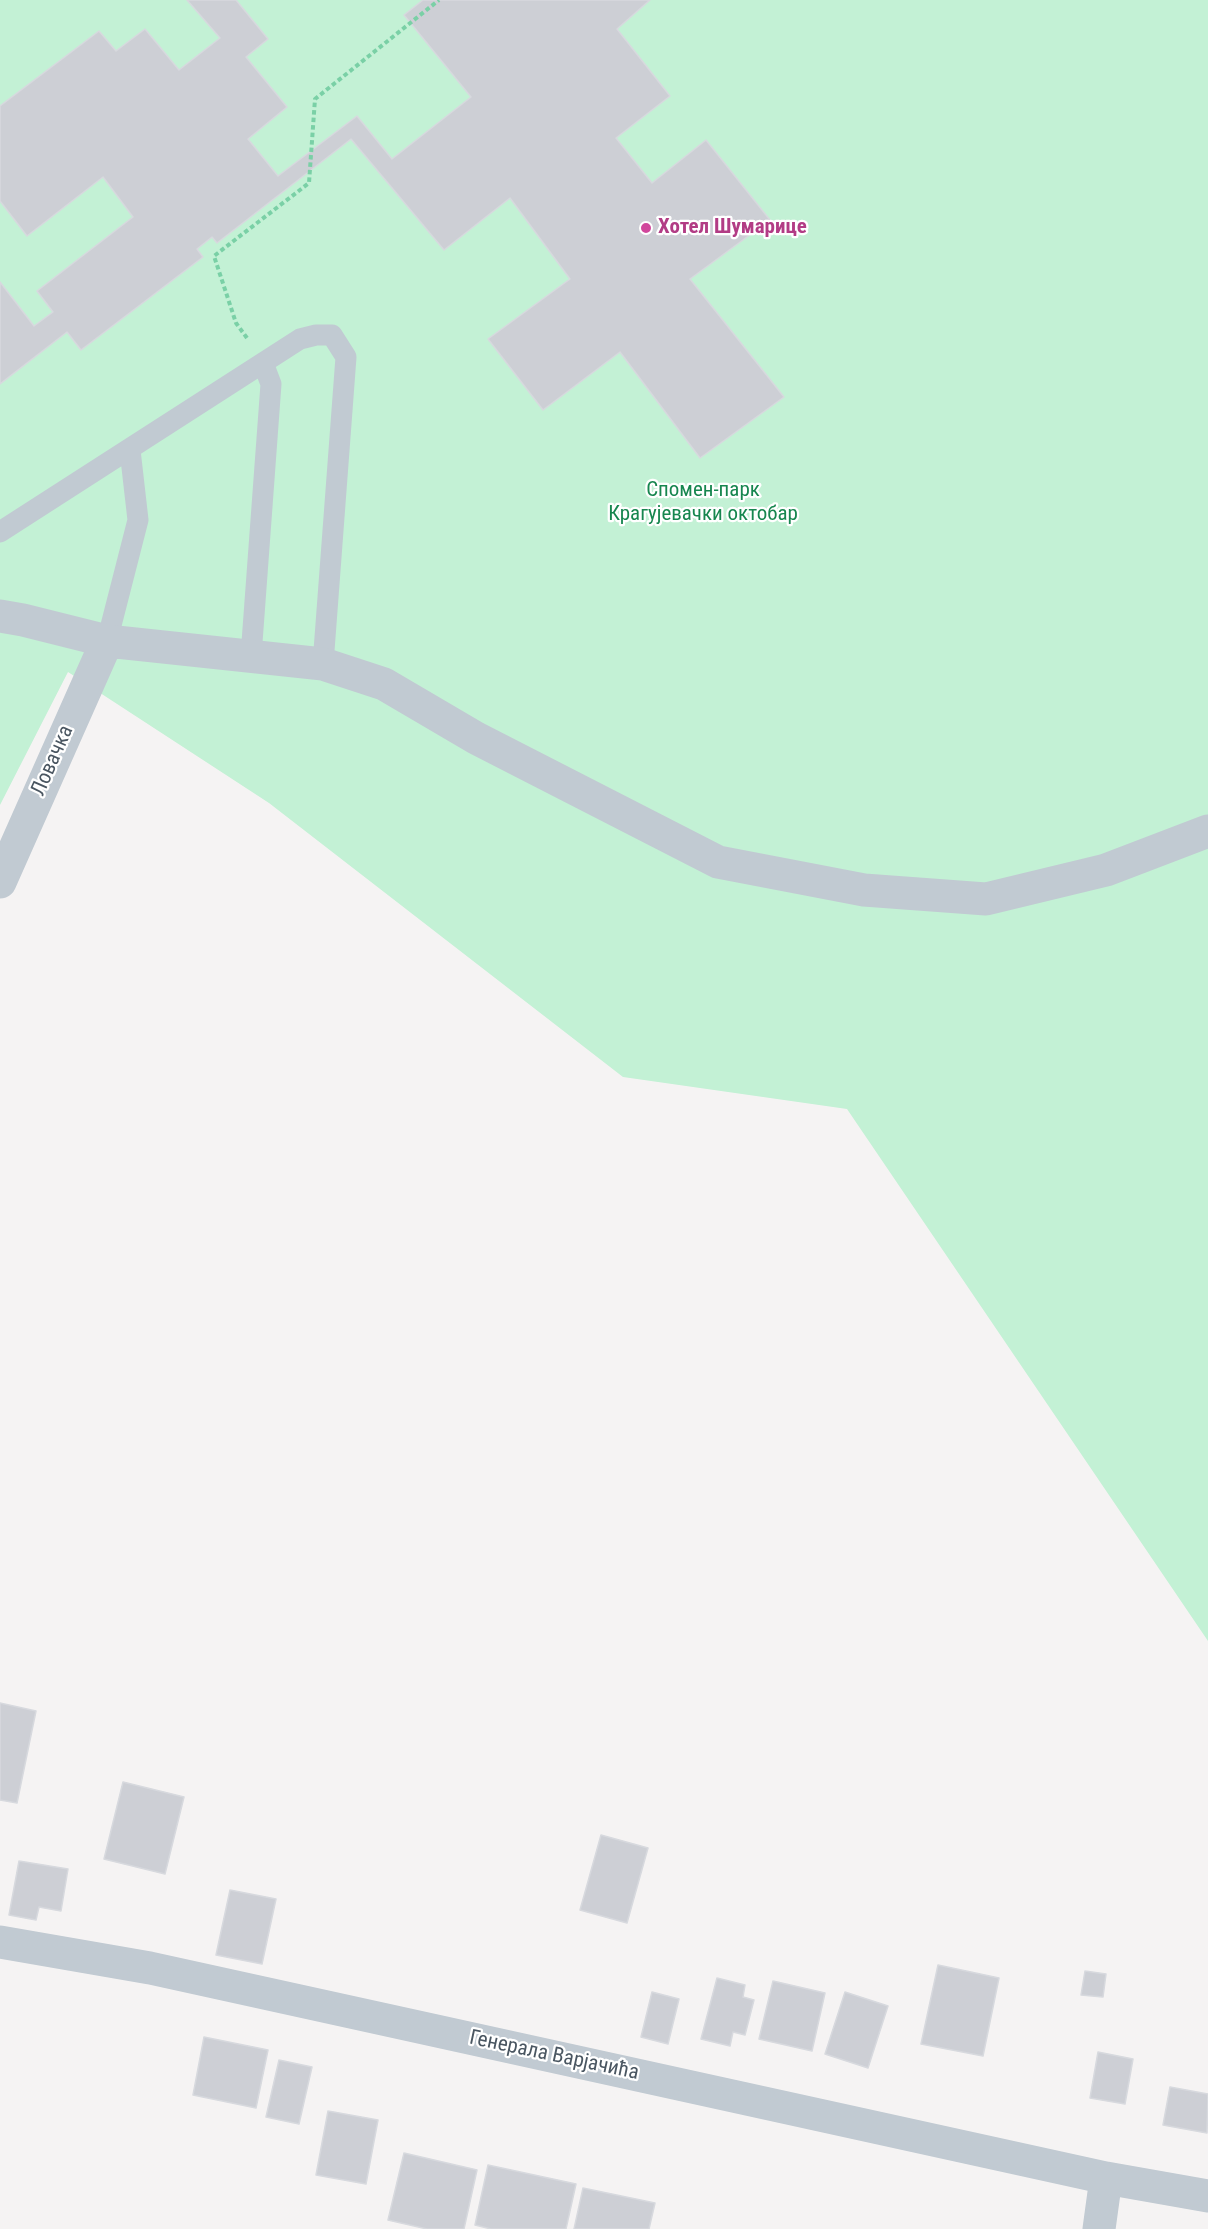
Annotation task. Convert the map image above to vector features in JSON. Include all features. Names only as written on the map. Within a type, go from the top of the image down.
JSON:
[{"type":"street","points":[[0,616],[107,641],[322,664],[384,684],[476,738],[718,862],[841,886],[864,890],[986,899],[1106,870],[1208,831]]},
{"type":"street","name":"Ловачка","points":[[0,882],[107,641]]},
{"type":"street","name":"Генерала Варјачића","points":[[0,1942],[162,1971],[1106,2178],[1208,2196]]},
{"type":"street","points":[[1099,2229],[1106,2178]]},
{"type":"lane","points":[[0,532],[300,339],[316,334],[332,335],[346,357],[322,664]]},
{"type":"lane","points":[[251,656],[271,384],[263,363]]},
{"type":"lane","points":[[107,641],[138,520],[130,450]]},
{"type":"path","points":[[263,363],[236,323],[214,256],[309,183],[315,99],[439,0]]},
{"type":"green space","name":"Спомен-парк Крагујевачки октобар","points":[[0,0],[1208,0],[1208,1641],[847,1109],[623,1077],[269,803],[68,672],[0,805]]},
{"type":"building","name":"Хотел Шумарице","points":[[187,0],[236,0],[268,39],[246,57],[287,107],[248,139],[278,176],[357,116],[392,159],[471,97],[404,15],[423,0],[650,0],[617,29],[670,96],[616,138],[652,183],[706,140],[770,220],[690,279],[784,397],[700,458],[620,352],[543,410],[488,339],[570,279],[510,198],[444,250],[351,139],[217,243],[212,237],[197,249],[203,257],[81,350],[67,332],[0,384],[0,282],[34,326],[53,312],[37,291],[133,217],[103,177],[27,236],[0,201],[0,106],[99,31],[116,51],[145,29],[179,70],[220,38]]},
{"type":"building","points":[[0,1703],[36,1711],[17,1803],[0,1800]]},
{"type":"building","points":[[123,1782],[184,1797],[165,1874],[104,1859]]},
{"type":"building","points":[[601,1835],[648,1848],[627,1923],[580,1910]]},
{"type":"building","points":[[19,1861],[68,1869],[61,1911],[39,1907],[36,1920],[9,1915]]},
{"type":"building","points":[[230,1890],[276,1899],[262,1964],[216,1955]]},
{"type":"building","points":[[938,1965],[999,1978],[983,2056],[921,2044]]},
{"type":"building","points":[[1085,1971],[1106,1974],[1103,1997],[1081,1995]]},
{"type":"building","points":[[717,1978],[745,1985],[743,1997],[754,2000],[745,2035],[733,2032],[730,2046],[701,2039]]},
{"type":"building","points":[[773,1981],[825,1993],[812,2051],[759,2039]]},
{"type":"building","points":[[652,1992],[679,1999],[668,2044],[641,2037]]},
{"type":"building","points":[[845,1992],[888,2006],[868,2068],[825,2054]]},
{"type":"building","points":[[204,2037],[268,2050],[256,2108],[193,2095]]},
{"type":"building","points":[[1098,2052],[1133,2059],[1125,2104],[1090,2098]]},
{"type":"building","points":[[279,2060],[312,2067],[299,2124],[266,2117]]},
{"type":"building","points":[[1170,2087],[1208,2094],[1207,2133],[1163,2125]]},
{"type":"building","points":[[328,2111],[378,2120],[366,2184],[316,2175]]},
{"type":"building","points":[[404,2153],[477,2170],[464,2229],[427,2229],[388,2220]]},
{"type":"building","points":[[488,2165],[576,2184],[566,2229],[491,2229],[475,2225]]},
{"type":"building","points":[[583,2188],[655,2203],[649,2229],[574,2229]]},
{"type":"place","name":"Хотел Шумарице","points":[[646,228]]}]
